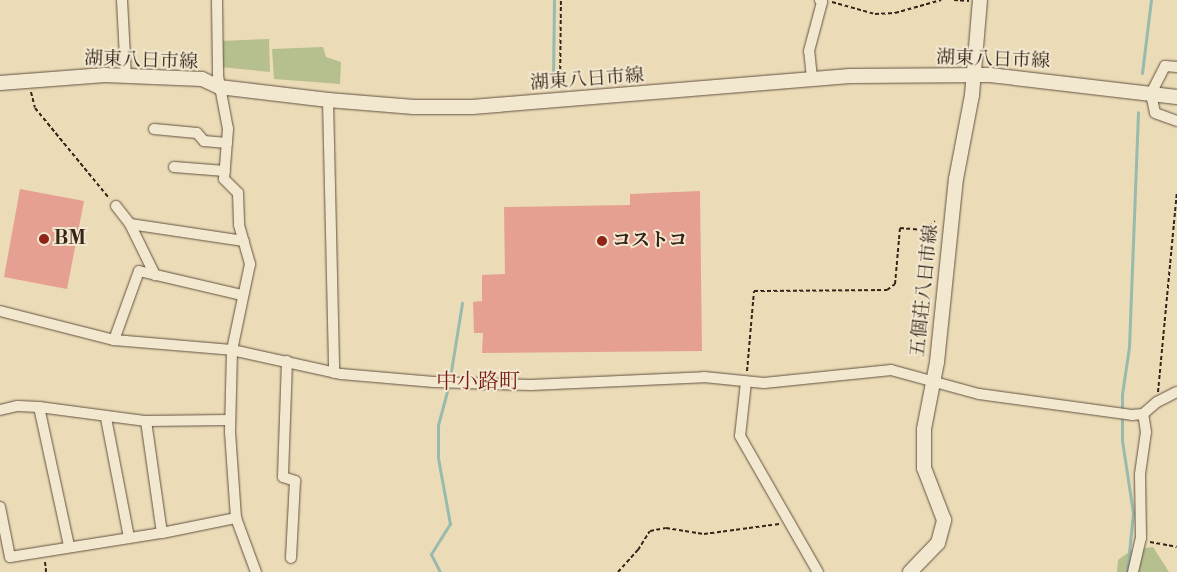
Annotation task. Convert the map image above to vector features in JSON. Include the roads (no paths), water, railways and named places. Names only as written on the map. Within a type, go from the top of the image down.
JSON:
[{"type":"main road","name":"五個荘八日市線","points":[[910,572],[938,543],[944,520],[924,468],[924,429],[933,383],[956,179],[972,76],[980,0]]},
{"type":"main road","name":"湖東八日市線","points":[[0,83],[126,76],[202,79],[219,87],[328,100],[414,107],[560,101],[812,78],[972,76],[1054,81],[1177,97]]},
{"type":"street","points":[[122,0],[126,76]]},
{"type":"street","points":[[217,0],[219,87],[228,129],[224,179],[238,193],[239,225],[250,264],[232,350],[230,420],[236,518],[256,572]]},
{"type":"street","points":[[812,78],[810,51],[822,2],[820,0]]},
{"type":"street","points":[[1177,67],[1165,66],[1151,94],[1155,113],[1177,121]]},
{"type":"street","points":[[328,100],[334,373]]},
{"type":"street","points":[[154,129],[197,133],[204,141],[227,143]]},
{"type":"street","points":[[174,167],[225,171]]},
{"type":"street","points":[[116,206],[130,224],[155,275]]},
{"type":"street","points":[[130,224],[244,241]]},
{"type":"street","points":[[114,340],[138,271],[242,296]]},
{"type":"street","points":[[0,311],[114,340],[232,350],[334,373],[434,382],[531,385],[704,377],[747,378],[782,382],[877,369],[891,370],[979,394],[1132,414],[1143,414],[1157,402],[1177,392]]},
{"type":"street","points":[[287,361],[284,477],[295,480],[291,558]]},
{"type":"street","points":[[747,378],[740,436],[818,572]]},
{"type":"street","points":[[0,410],[18,406],[39,407],[106,418],[146,421],[230,420]]},
{"type":"street","points":[[39,407],[70,546]]},
{"type":"street","points":[[1133,572],[1141,538],[1140,474],[1146,432],[1143,414]]},
{"type":"street","points":[[106,418],[129,538]]},
{"type":"street","points":[[146,421],[162,533]]},
{"type":"street","points":[[0,507],[5,557],[162,533],[236,518]]},
{"type":"waterway","points":[[553,81],[554,0]]},
{"type":"waterway","points":[[1142,73],[1151,0]]},
{"type":"waterway","points":[[1127,572],[1133,513],[1122,440],[1122,394],[1129,347],[1138,112]]},
{"type":"waterway","points":[[451,371],[462,303]]},
{"type":"waterway","points":[[440,572],[431,554],[450,524],[438,458],[438,425],[448,387]]},
{"type":"place","name":"BM","points":[[44,239]]},
{"type":"place","name":"コストコ","points":[[602,241]]},
{"type":"district","name":"中小路町","points":[[478,382]]}]
